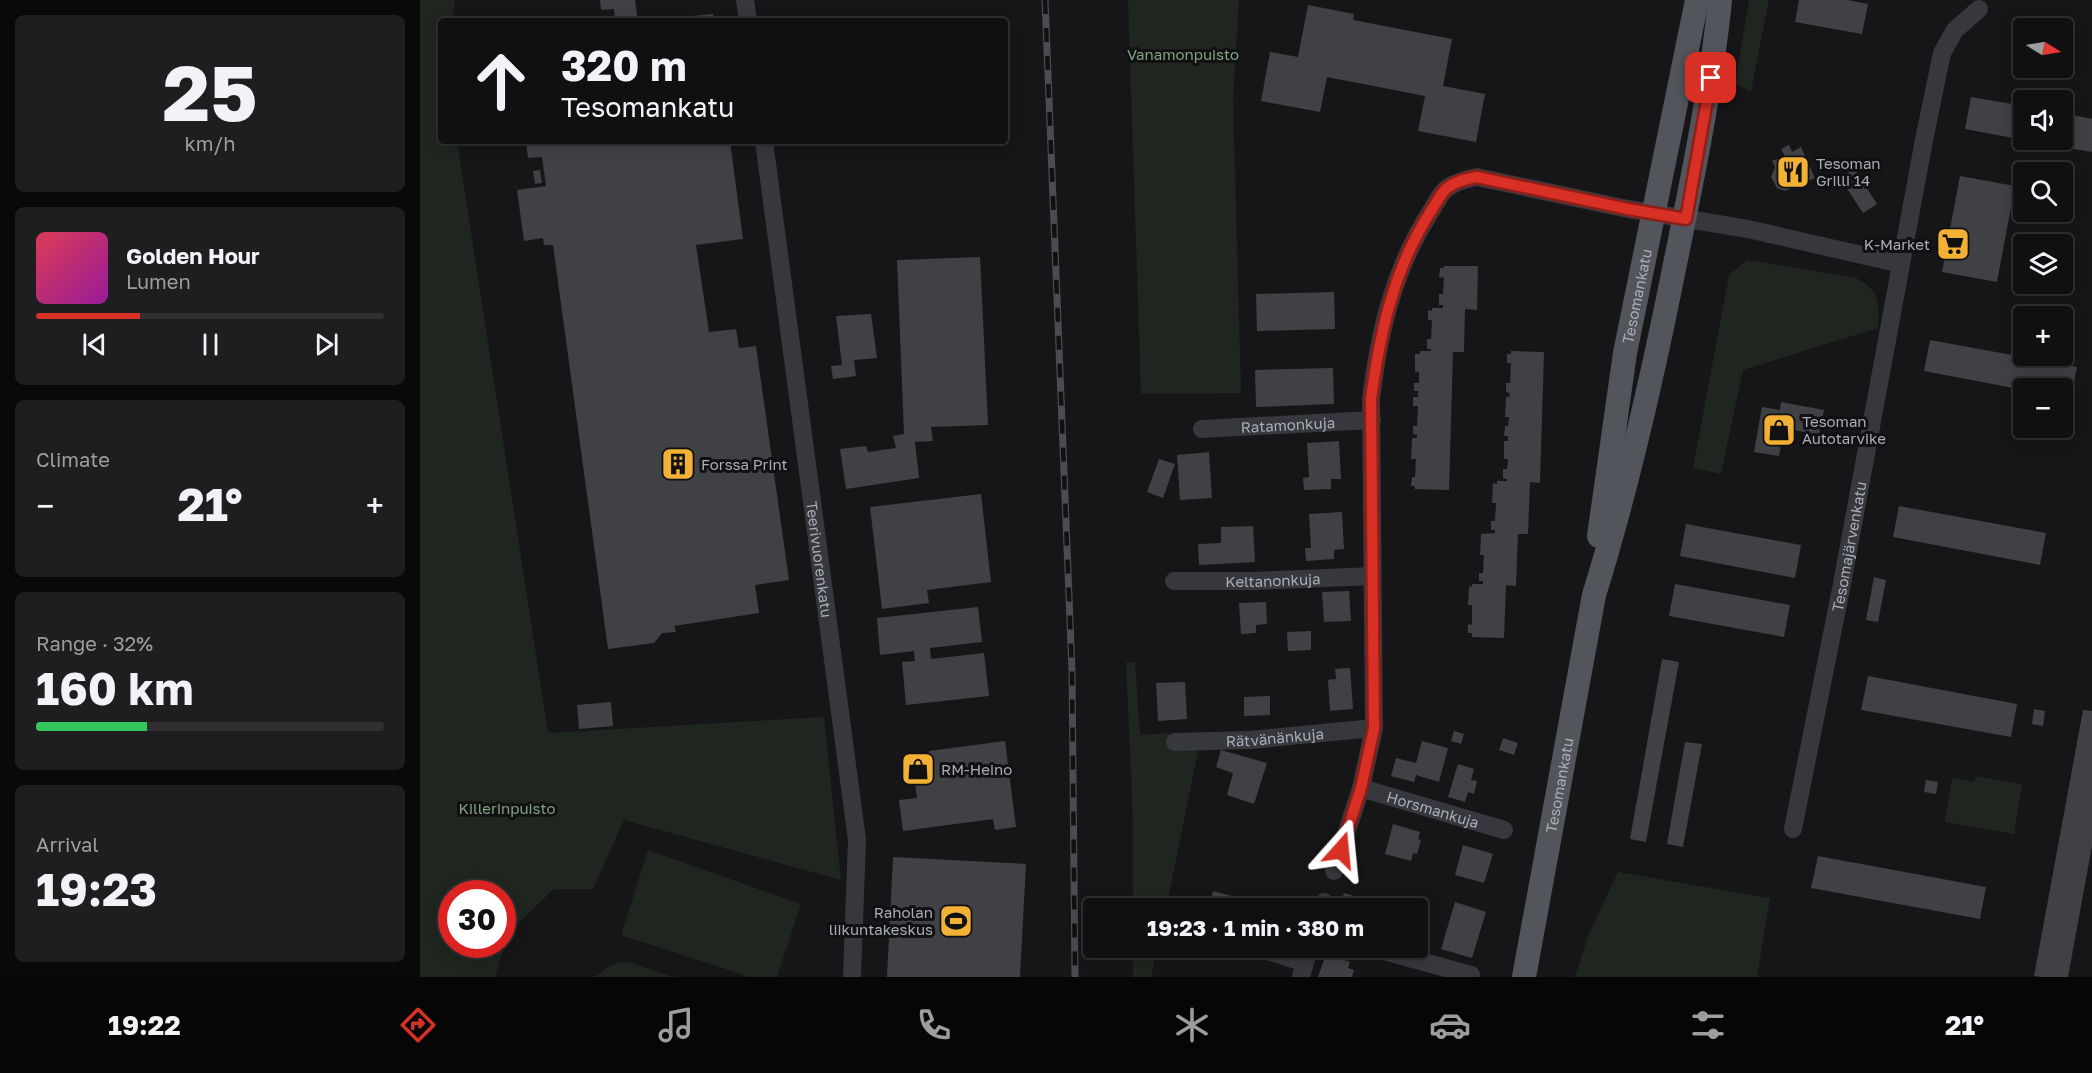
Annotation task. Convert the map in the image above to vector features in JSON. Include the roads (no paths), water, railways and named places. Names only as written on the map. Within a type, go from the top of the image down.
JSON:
[{"type":"main road","name":"Tesomankatu","points":[[1594,595],[1598,539],[1625,353],[1697,0]]},
{"type":"main road","name":"Tesomankatu","points":[[1524,977],[1594,595],[1618,513],[1686,219],[1708,99],[1720,0]]},
{"type":"street","points":[[745,0],[748,18]]},
{"type":"street","name":"Tesomajärvenkatu","points":[[1793,829],[1841,589],[1942,53],[1954,30],[1979,9]]},
{"type":"street","name":"Teerivuorenkatu","points":[[765,144],[857,840],[852,977]]},
{"type":"street","points":[[1334,871],[1361,788],[1374,728],[1371,399],[1377,351],[1400,268],[1420,228],[1445,190],[1461,180],[1477,177],[1628,209],[1748,229],[1902,264]]},
{"type":"street","name":"Ratamonkuja","points":[[1202,429],[1372,420]]},
{"type":"street","name":"Keltanonkuja","points":[[1174,581],[1255,581],[1373,576]]},
{"type":"street","name":"Rätvänänkuja","points":[[1175,742],[1250,740],[1374,728]]},
{"type":"street","name":"Horsmankuja","points":[[1361,788],[1504,830]]},
{"type":"street","points":[[1409,958],[1471,975]]},
{"type":"railway","points":[[1045,0],[1072,671],[1075,977]]},
{"type":"place","name":"Tesoman Grilli 14","points":[[1793,172]]},
{"type":"place","name":"K-Market","points":[[1953,244]]},
{"type":"place","name":"Tesoman Autotarvike","points":[[1779,430]]},
{"type":"place","name":"Forssa Print","points":[[678,464]]},
{"type":"place","name":"RM-Heino","points":[[918,769]]},
{"type":"place","name":"Raholan liikuntakeskus","points":[[956,921]]},
{"type":"park label","name":"Vanamonpuisto","points":[[1183,54]]},
{"type":"park label","name":"Killerinpuisto","points":[[507,808]]}]
